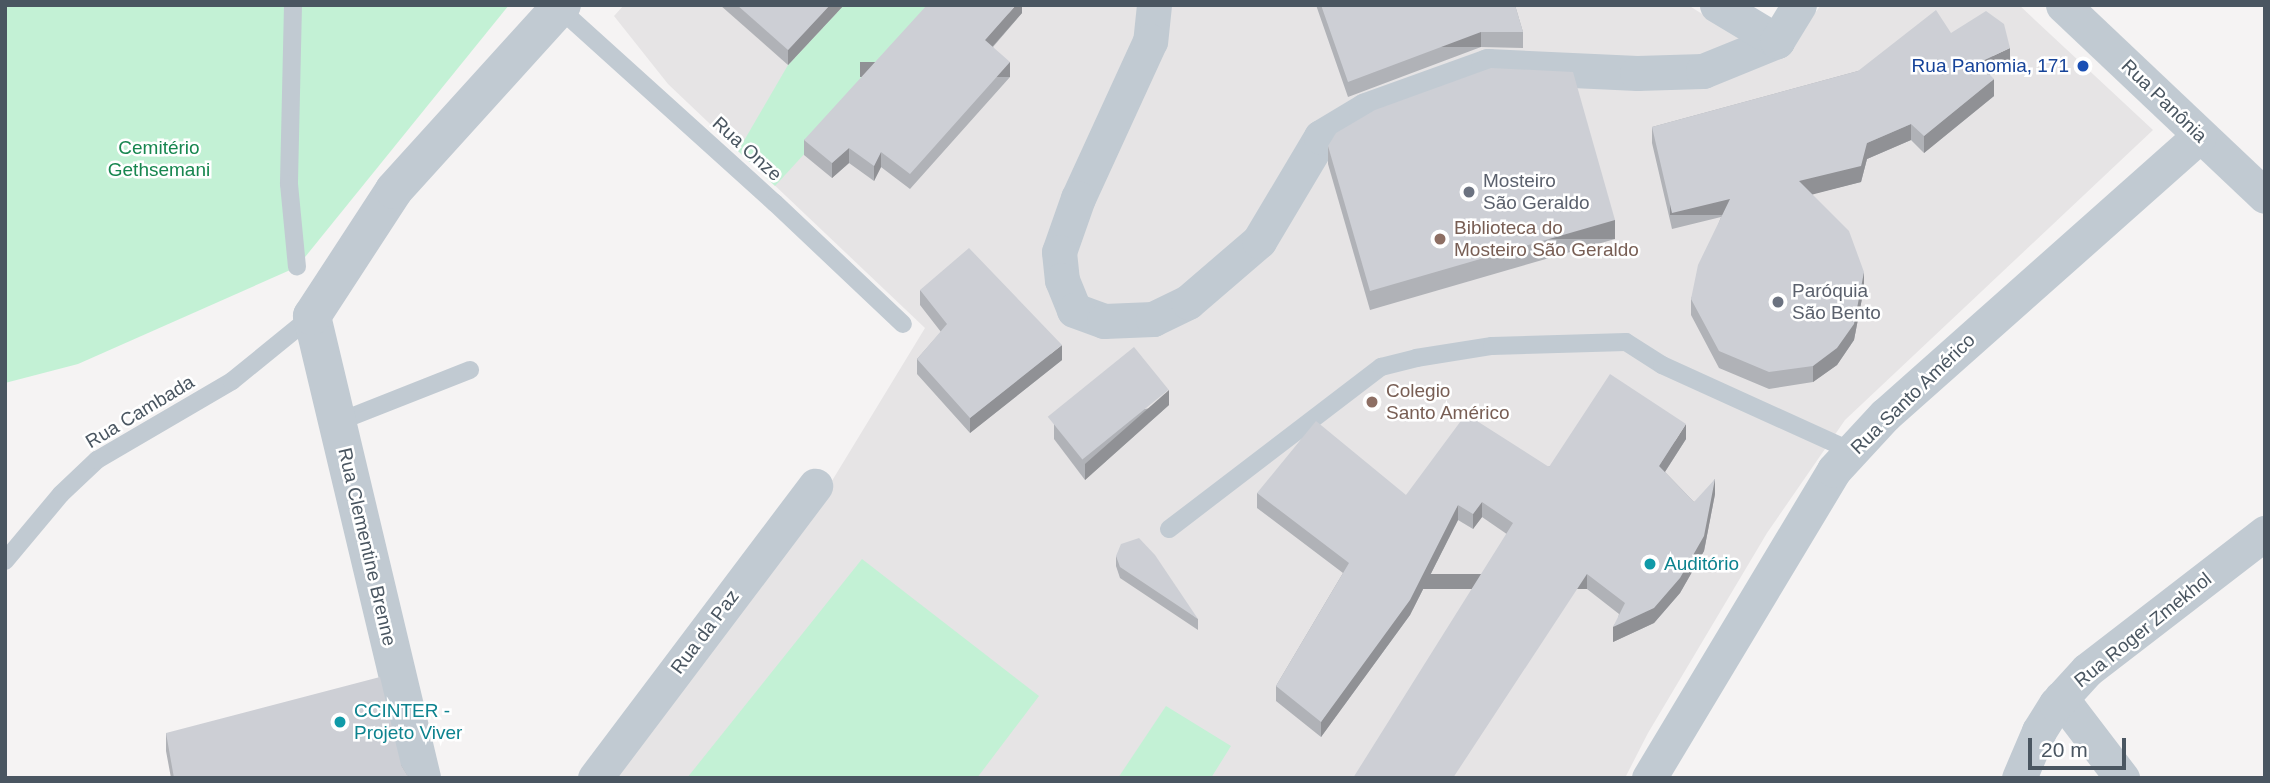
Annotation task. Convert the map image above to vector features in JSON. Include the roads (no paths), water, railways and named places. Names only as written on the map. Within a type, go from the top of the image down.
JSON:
[{"type":"street","points":[[1154,5],[1150,41],[1078,198],[1059,251],[1062,280],[1074,310],[1104,321],[1153,319],[1188,302],[1259,241],[1321,137],[1366,110],[1488,66],[1637,73],[1703,71],[1777,41],[1799,5]]},
{"type":"street","points":[[1717,5],[1777,41]]},
{"type":"street","name":"Rua Panônia","points":[[2063,5],[2265,197]]},
{"type":"street","points":[[312,316],[394,190],[561,7]]},
{"type":"street","name":"Rua Santo Américo","points":[[1649,778],[1834,471],[1885,415],[2199,136]]},
{"type":"street","name":"Rua Clementine Brenne","points":[[312,316],[422,778]]},
{"type":"street","name":"Rua da Paz","points":[[595,778],[815,485]]},
{"type":"street","name":"Rua Roger Zmekhol","points":[[2019,778],[2039,731],[2061,698],[2087,670],[2265,533]]},
{"type":"street","points":[[2061,698],[2122,778]]},
{"type":"lane","points":[[293,5],[289,184],[297,267]]},
{"type":"lane","name":"Rua Onze","points":[[561,7],[903,324]]},
{"type":"lane","name":"Rua Cambada","points":[[5,561],[61,494],[97,460],[232,381],[312,316]]},
{"type":"lane","points":[[1168,529],[1381,368],[1416,358],[1492,346],[1626,342],[1662,365],[1852,451]]},
{"type":"lane","points":[[338,422],[470,370]]},
{"type":"place","name":"Rua Panomia, 171","points":[[2083,66]]},
{"type":"place","name":"Mosteiro São Geraldo","points":[[1469,192]]},
{"type":"place","name":"Biblioteca do Mosteiro São Geraldo","points":[[1440,239]]},
{"type":"place","name":"Paróquia São Bento","points":[[1778,302]]},
{"type":"place","name":"Colegio Santo Américo","points":[[1372,402]]},
{"type":"place","name":"Auditório","points":[[1650,564]]},
{"type":"place","name":"CCINTER - Projeto Viver","points":[[340,722]]},
{"type":"park label","name":"Cemitério Gethsemani","points":[[159,159]]}]
